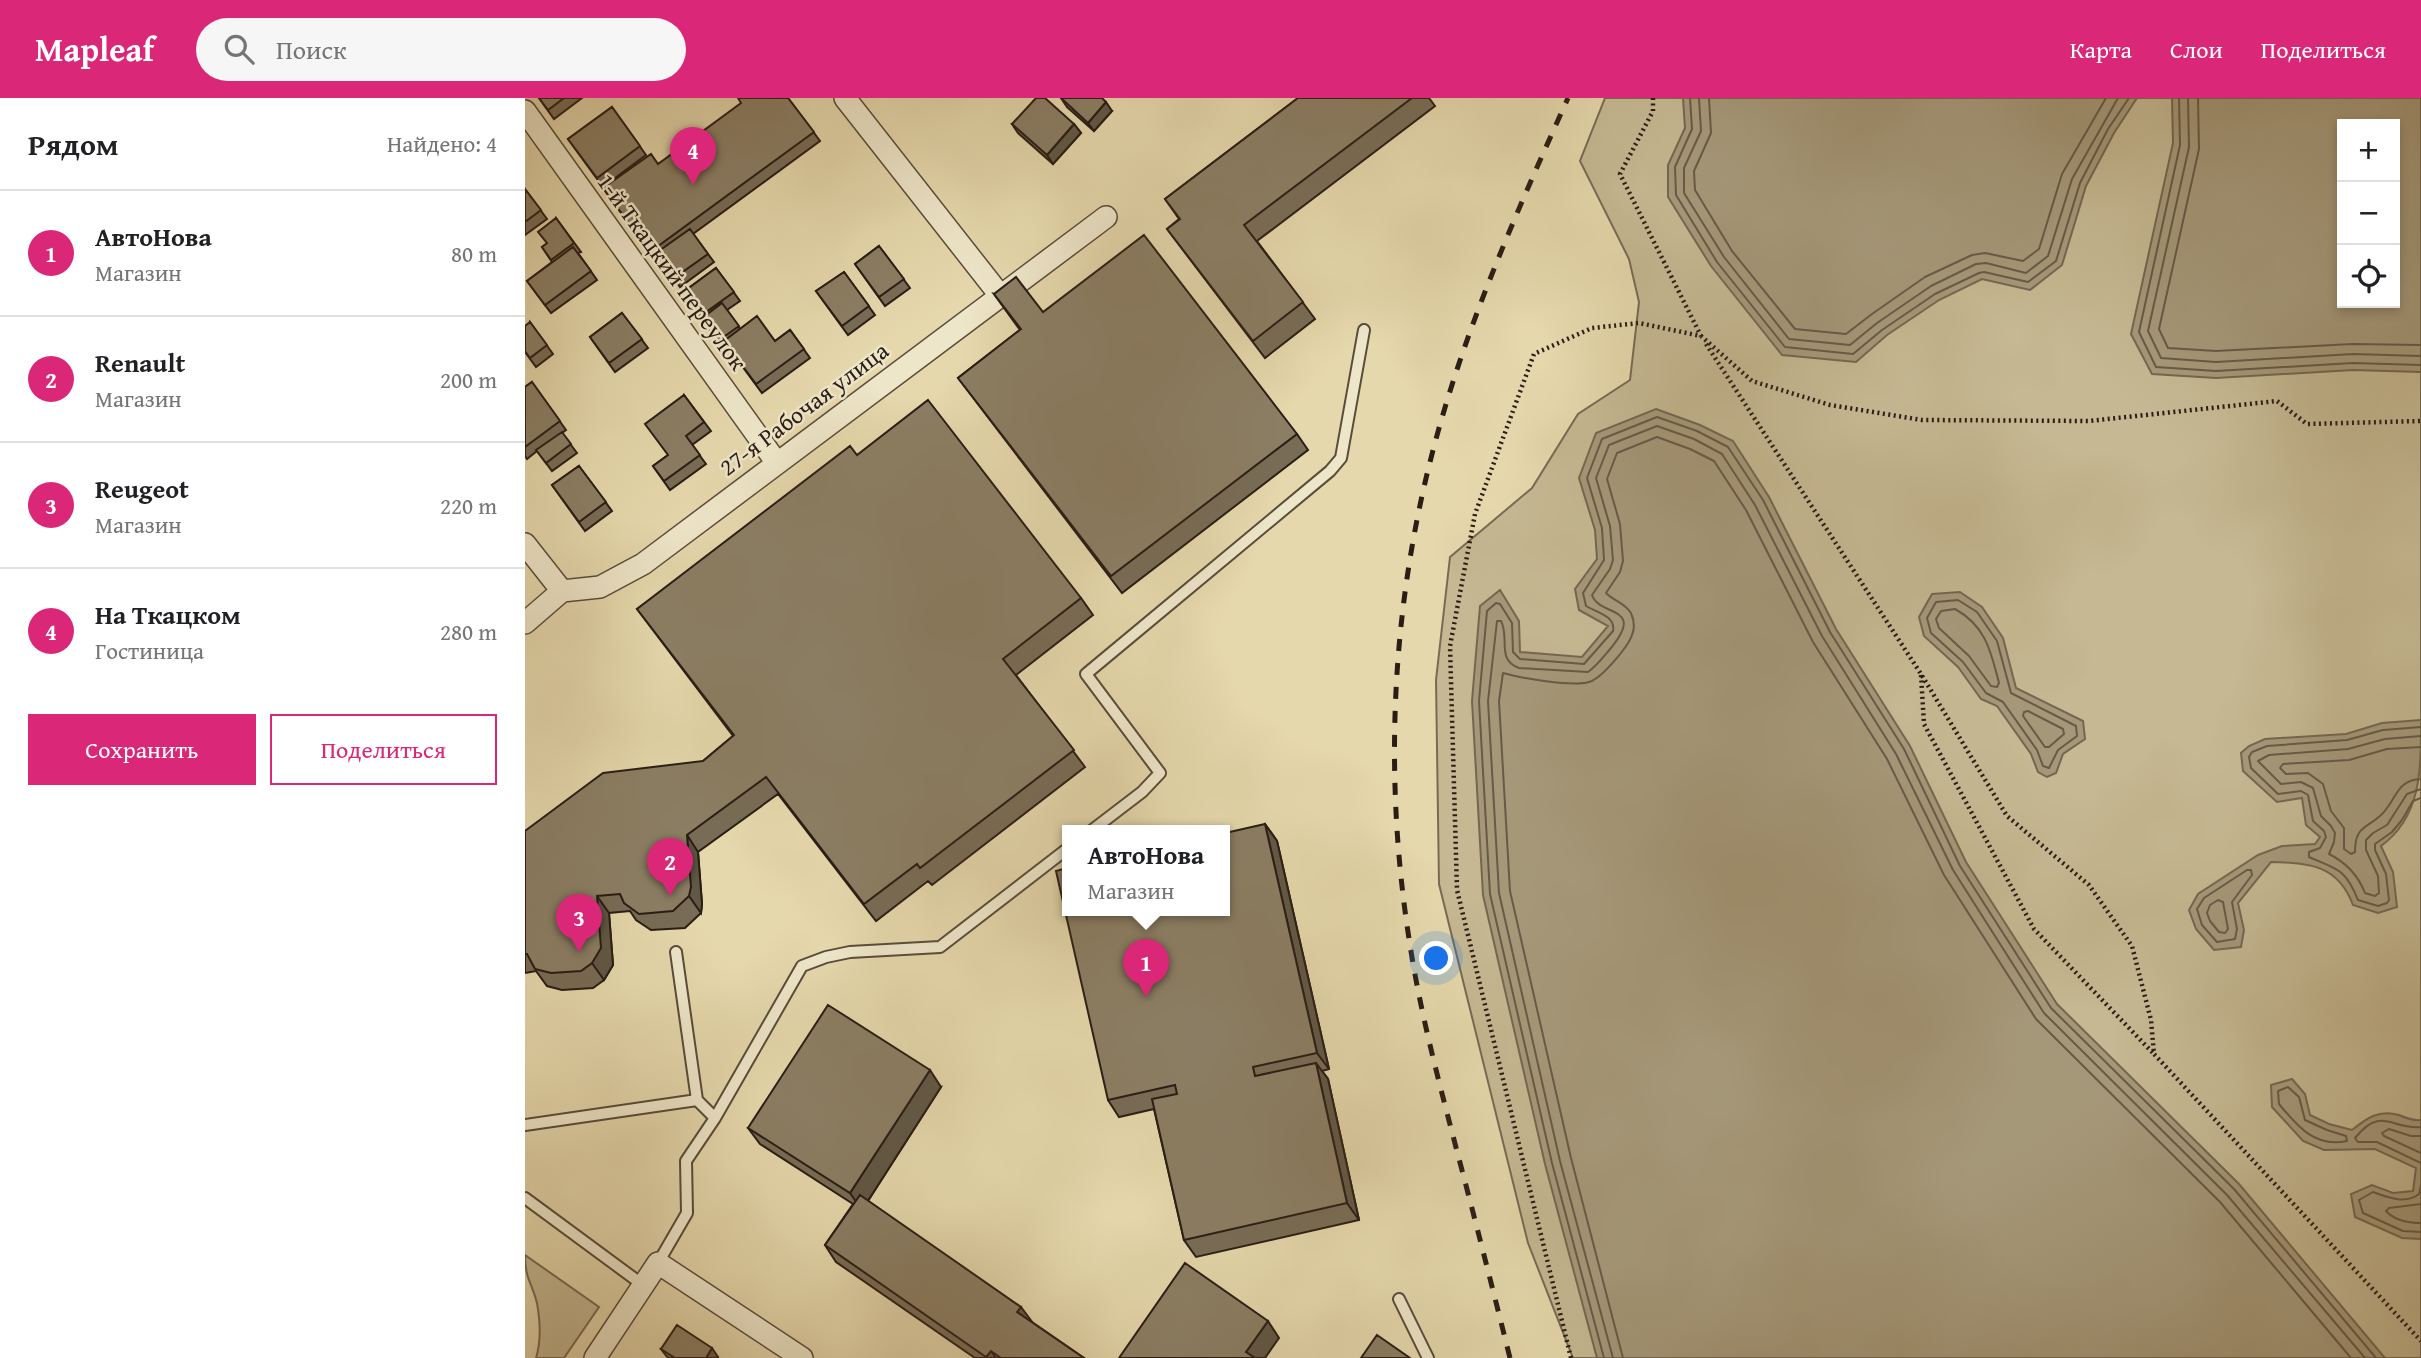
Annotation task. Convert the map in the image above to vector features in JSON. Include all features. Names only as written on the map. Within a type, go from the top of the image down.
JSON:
[{"type":"street","points":[[845,98],[999,294]]},
{"type":"street","name":"1-й Ткацкий переулок","points":[[525,111],[777,463]]},
{"type":"street","name":"27-я Рабочая улица","points":[[562,591],[600,587],[643,564],[1105,217]]},
{"type":"street","points":[[525,544],[562,591],[525,623]]},
{"type":"street","points":[[595,1358],[658,1263],[802,1358]]},
{"type":"lane","points":[[1099,825],[1142,792],[1160,773],[1086,674],[1330,471],[1341,458],[1364,330]]},
{"type":"lane","points":[[658,1263],[687,1213],[686,1161],[715,1118],[802,967],[826,957],[850,952],[940,947],[1062,853]]},
{"type":"lane","points":[[676,952],[697,1100],[715,1118]]},
{"type":"lane","points":[[525,1125],[697,1100]]},
{"type":"lane","points":[[525,1199],[643,1285]]},
{"type":"lane","points":[[1399,1299],[1428,1358]]},
{"type":"path","points":[[1653,98],[1653,111],[1620,174],[1701,336],[1921,674],[2007,816],[2089,885],[2133,946],[2151,1020],[2154,1054]]},
{"type":"path","points":[[1571,1358],[1457,890],[1450,646],[1475,514],[1534,354],[1592,328],[1639,323],[1701,336],[1752,381],[1830,405],[1922,420],[2089,421],[2277,401],[2307,424],[2421,421]]},
{"type":"path","points":[[1921,674],[1924,724],[2034,929],[2421,1340]]},
{"type":"shaded area","points":[[1605,98],[2421,98],[2421,1358],[1573,1358],[1528,1243],[1439,884],[1436,680],[1450,557],[1532,488],[1578,414],[1630,380],[1639,302],[1629,259],[1580,161]]},
{"type":"shaded area","points":[[525,1255],[599,1307],[564,1358],[536,1358],[539,1317],[526,1270]]},
{"type":"water","points":[[1683,98],[2137,98],[2114,133],[2086,186],[2062,265],[2030,290],[1982,279],[1939,300],[1887,335],[1856,362],[1782,355],[1711,266],[1668,197],[1668,165],[1685,128]]},
{"type":"water","points":[[2172,98],[2421,98],[2421,372],[2353,370],[2216,378],[2152,374],[2131,334],[2173,143]]},
{"type":"water","points":[[1656,409],[1700,425],[1733,441],[1769,497],[1836,629],[1910,746],[1966,862],[2057,1004],[2239,1184],[2385,1358],[1597,1358],[1545,1164],[1483,895],[1472,701],[1480,606],[1500,590],[1519,621],[1520,652],[1582,657],[1608,626],[1579,610],[1575,589],[1597,559],[1595,530],[1579,478],[1596,433]]},
{"type":"water","points":[[1960,592],[1982,607],[2003,638],[2016,688],[2083,721],[2085,739],[2063,754],[2056,773],[2047,777],[2038,772],[2031,754],[1997,706],[1981,699],[1958,667],[1924,636],[1919,617],[1932,594]]},
{"type":"water","points":[[2421,720],[2416,792],[2404,821],[2381,846],[2393,872],[2397,907],[2378,913],[2353,905],[2347,892],[2331,874],[2310,865],[2271,862],[2238,903],[2244,930],[2241,947],[2214,950],[2196,929],[2189,910],[2198,894],[2258,855],[2282,846],[2315,844],[2320,837],[2306,825],[2302,798],[2277,802],[2243,771],[2241,753],[2265,739],[2346,734],[2382,723]]},
{"type":"water","points":[[2292,1079],[2305,1094],[2310,1115],[2329,1124],[2352,1130],[2368,1118],[2385,1113],[2421,1120],[2421,1239],[2402,1238],[2355,1217],[2351,1194],[2372,1185],[2393,1193],[2413,1191],[2416,1168],[2375,1149],[2324,1150],[2303,1141],[2272,1107],[2271,1085]]},
{"type":"building","points":[[539,98],[564,98],[548,110]]},
{"type":"building","points":[[738,98],[788,98],[814,132],[650,252],[603,188],[651,154],[658,164],[741,103]]},
{"type":"building","points":[[1036,98],[1045,98],[1074,124],[1047,155],[1012,124]]},
{"type":"building","points":[[1061,98],[1102,98],[1106,102],[1088,123]]},
{"type":"building","points":[[1298,98],[1412,98],[1244,225],[1303,302],[1253,341],[1167,229],[1180,219],[1165,199]]},
{"type":"building","points":[[612,107],[640,146],[597,178],[568,139]]},
{"type":"building","points":[[525,189],[541,210],[525,222]]},
{"type":"building","points":[[556,218],[574,243],[551,260],[542,247],[547,243],[538,232]]},
{"type":"building","points":[[690,229],[708,254],[674,278],[656,253]]},
{"type":"building","points":[[1144,235],[1297,434],[1111,576],[958,378],[1021,329],[994,294],[1016,277],[1043,312]]},
{"type":"building","points":[[879,246],[904,279],[879,297],[855,264]]},
{"type":"building","points":[[573,247],[591,271],[545,305],[527,281]]},
{"type":"building","points":[[716,268],[734,292],[699,317],[682,293]]},
{"type":"building","points":[[844,272],[869,306],[842,326],[816,291]]},
{"type":"building","points":[[722,303],[739,326],[718,341],[701,319]]},
{"type":"building","points":[[622,313],[642,339],[609,363],[590,337]]},
{"type":"building","points":[[757,316],[775,341],[790,330],[804,349],[756,384],[724,341]]},
{"type":"building","points":[[530,322],[547,345],[530,358],[525,351],[525,326]]},
{"type":"building","points":[[532,382],[560,421],[525,447],[525,387]]},
{"type":"building","points":[[684,395],[704,422],[686,436],[700,455],[664,481],[653,466],[668,455],[645,424]]},
{"type":"building","points":[[928,400],[1081,598],[1003,659],[1074,750],[920,868],[917,864],[864,904],[766,777],[687,835],[691,887],[689,896],[673,911],[639,914],[624,903],[620,894],[597,896],[601,948],[592,963],[581,971],[551,973],[535,969],[525,954],[525,831],[603,773],[703,761],[734,735],[637,609],[850,446],[857,455]]},
{"type":"building","points":[[562,432],[571,444],[546,463],[536,450]]},
{"type":"building","points":[[579,466],[606,502],[579,522],[552,485]]},
{"type":"building","points":[[1265,824],[1317,1053],[1253,1067],[1255,1076],[1316,1063],[1347,1203],[1184,1240],[1152,1099],[1177,1094],[1175,1085],[1108,1100],[1066,916],[1230,916],[1230,832]]},
{"type":"building","points":[[1062,869],[1062,897],[1056,871]]},
{"type":"building","points":[[828,1005],[930,1070],[850,1193],[748,1128]]},
{"type":"building","points":[[860,1195],[1021,1307],[1017,1312],[1084,1358],[1001,1358],[991,1351],[986,1357],[825,1245]]},
{"type":"building","points":[[1185,1263],[1268,1321],[1246,1352],[1255,1358],[1119,1358]]},
{"type":"building","points":[[677,1325],[712,1348],[706,1358],[675,1358],[661,1349]]},
{"type":"building","points":[[1377,1335],[1410,1358],[1361,1358]]},
{"type":"railway","points":[[1510,1358],[1414,972],[1396,818],[1396,691],[1409,564],[1436,439],[1479,309],[1568,98]]},
{"type":"place","name":"На Ткацком","points":[[693,185]]},
{"type":"place","name":"Renault","points":[[670,896]]},
{"type":"place","name":"Reugeot","points":[[579,952]]},
{"type":"place","name":"АвтоНова","points":[[1146,997]]}]
